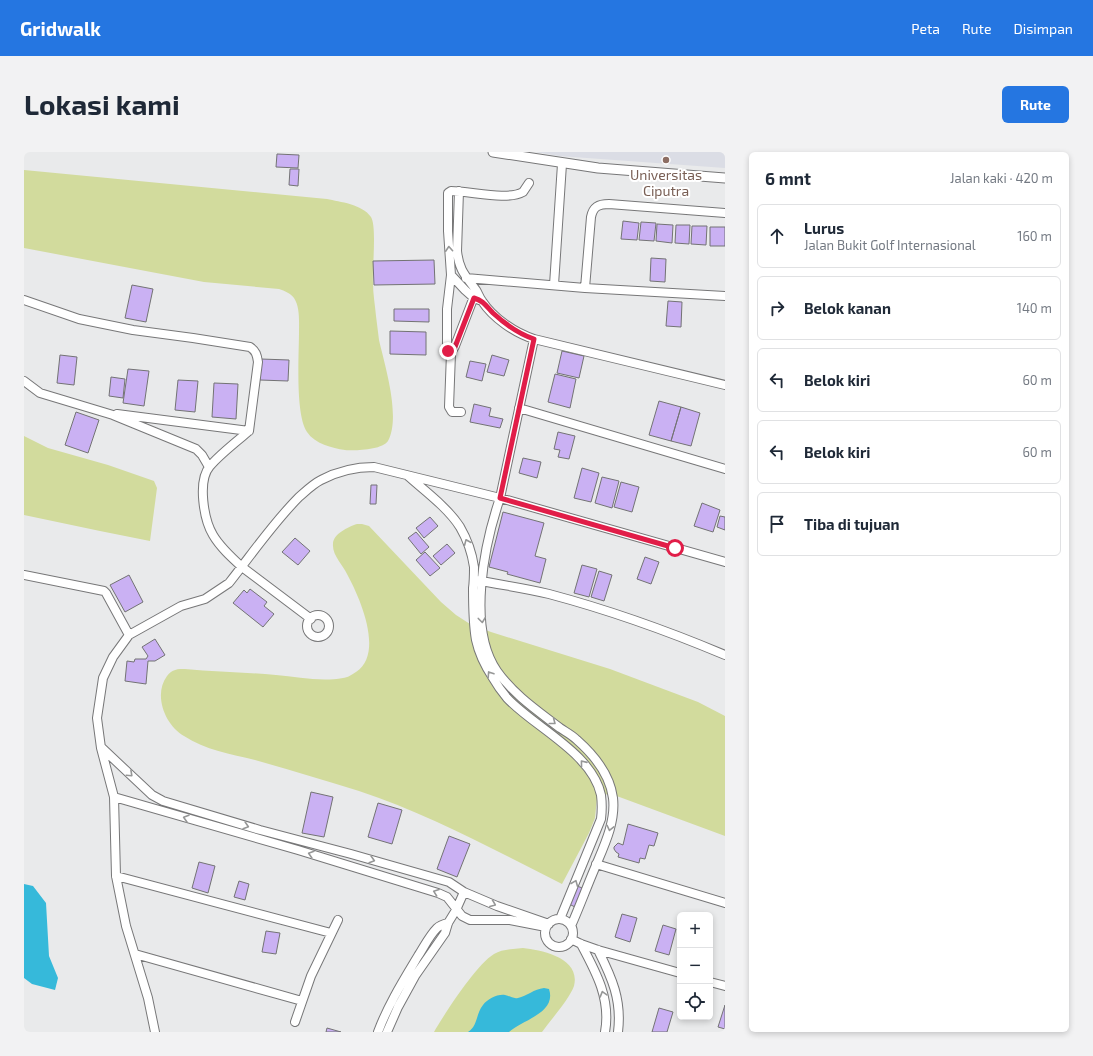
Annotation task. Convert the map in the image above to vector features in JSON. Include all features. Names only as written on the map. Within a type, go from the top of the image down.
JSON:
[{"type":"street","points":[[493,152],[562,164],[725,178]]},
{"type":"street","points":[[554,285],[562,164]]},
{"type":"street","points":[[450,354],[447,349],[448,308],[451,275],[448,232],[448,194],[450,191],[459,191],[514,196],[524,192],[529,183]]},
{"type":"street","points":[[459,191],[457,251],[460,267],[475,294],[504,323],[518,332],[534,339],[725,383]]},
{"type":"street","points":[[585,288],[591,217],[592,211],[596,206],[609,204],[725,213]]},
{"type":"street","points":[[451,275],[465,290],[475,294]]},
{"type":"street","points":[[466,278],[585,288],[725,296]]},
{"type":"street","points":[[461,412],[452,412],[449,407],[450,354],[455,346],[475,294]]},
{"type":"street","points":[[24,300],[79,319],[133,330],[250,347],[253,349],[256,353],[258,362],[249,431],[209,467],[204,484],[203,495],[206,516],[212,534],[223,549],[242,567],[311,619]]},
{"type":"street","points":[[534,339],[500,498],[478,580],[473,609],[476,640],[483,663],[498,686],[508,698],[576,754],[590,771],[600,794],[602,808],[601,819],[560,919]]},
{"type":"street","points":[[24,381],[40,393],[113,415],[196,449],[202,455],[209,467]]},
{"type":"street","points":[[519,408],[725,469]]},
{"type":"street","points":[[113,415],[121,414],[249,431]]},
{"type":"street","points":[[155,1032],[148,998],[126,926],[116,876],[114,797],[101,748],[97,718],[103,678],[113,656],[129,635],[181,606],[205,599],[220,591],[229,583],[282,515],[306,490],[319,480],[341,471],[359,467],[374,467],[406,474],[500,498],[725,562]]},
{"type":"street","points":[[406,474],[432,496],[460,527],[471,551],[478,580],[485,642],[496,670],[515,693],[576,739],[601,766],[609,782],[613,798],[614,814],[609,835],[571,926],[571,939],[565,945],[556,946],[551,944],[546,937],[548,926],[556,919],[564,920],[571,926]]},
{"type":"street","points":[[24,575],[104,591],[129,635]]},
{"type":"street","points":[[478,580],[548,593],[616,614],[692,641],[725,655]]},
{"type":"street","points":[[101,748],[150,793],[163,801],[260,830],[449,882],[464,892],[548,926]]},
{"type":"street","points":[[114,797],[438,892],[447,897],[462,916],[470,920],[510,920],[548,926]]},
{"type":"street","points":[[596,864],[725,903]]},
{"type":"street","points":[[116,876],[331,933]]},
{"type":"street","points":[[387,1032],[415,976],[445,933],[448,923],[464,892]]},
{"type":"street","points":[[295,1022],[311,976],[338,920]]},
{"type":"street","points":[[378,1032],[384,1014],[426,944],[437,928],[442,924],[448,923]]},
{"type":"street","points":[[571,939],[598,950],[677,972]]},
{"type":"street","points":[[581,944],[599,980],[605,998],[607,1015],[605,1032]]},
{"type":"street","points":[[598,950],[616,992],[619,1008],[618,1032]]},
{"type":"street","points":[[135,954],[302,1002]]},
{"type":"street","points":[[713,983],[725,986]]},
{"type":"shaded area","name":"Universitas Ciputra","points":[[536,152],[725,152],[725,168],[559,156]]},
{"type":"green space","points":[[24,170],[327,199],[357,206],[362,209],[371,217],[374,230],[374,300],[379,340],[391,391],[393,419],[392,431],[388,441],[385,444],[374,448],[345,450],[329,447],[314,440],[307,432],[303,423],[299,398],[298,310],[294,298],[287,292],[279,289],[204,282],[24,248]]},
{"type":"green space","points":[[24,436],[48,448],[108,465],[154,481],[157,488],[150,541],[24,515]]},
{"type":"green space","points":[[357,524],[369,526],[441,602],[456,615],[470,624],[610,669],[698,702],[725,716],[725,836],[614,795],[602,794],[597,798],[595,818],[589,833],[562,884],[437,822],[385,800],[307,775],[209,748],[192,741],[177,731],[171,725],[163,709],[161,700],[163,684],[167,676],[175,670],[185,669],[253,673],[326,680],[348,677],[356,672],[364,663],[369,652],[367,624],[358,596],[333,548],[335,537],[338,534]]},
{"type":"green space","points":[[523,948],[540,951],[558,957],[566,962],[572,969],[575,976],[572,991],[542,1032],[434,1032],[461,990],[487,960],[500,951]]},
{"type":"water","points":[[24,884],[33,886],[46,903],[49,956],[58,978],[55,990],[32,984],[24,978]]},
{"type":"water","points":[[544,988],[549,989],[550,997],[548,1004],[537,1015],[509,1032],[468,1032],[474,1026],[481,1008],[490,999],[502,995],[518,998]]},
{"type":"building","points":[[277,154],[299,155],[298,168],[276,167]]},
{"type":"building","points":[[290,169],[299,169],[298,186],[289,185]]},
{"type":"building","points":[[623,221],[639,223],[637,240],[621,239]]},
{"type":"building","points":[[641,222],[656,223],[654,241],[639,240]]},
{"type":"building","points":[[657,224],[673,225],[672,243],[656,241]]},
{"type":"building","points":[[676,225],[690,225],[689,244],[675,243]]},
{"type":"building","points":[[692,226],[707,226],[706,245],[691,244]]},
{"type":"building","points":[[710,227],[725,227],[725,246],[710,246]]},
{"type":"building","points":[[651,258],[666,259],[665,282],[650,281]]},
{"type":"building","points":[[434,260],[435,284],[374,285],[373,261]]},
{"type":"building","points":[[132,285],[153,289],[146,322],[125,318]]},
{"type":"building","points":[[668,301],[682,302],[681,327],[666,326]]},
{"type":"building","points":[[394,309],[429,309],[429,322],[394,321]]},
{"type":"building","points":[[390,331],[426,332],[426,355],[390,354]]},
{"type":"building","points":[[562,351],[584,356],[579,378],[557,373]]},
{"type":"building","points":[[60,355],[77,357],[74,385],[57,383]]},
{"type":"building","points":[[492,355],[509,360],[504,376],[487,372]]},
{"type":"building","points":[[261,359],[289,360],[288,381],[260,380]]},
{"type":"building","points":[[470,361],[486,364],[482,381],[466,377]]},
{"type":"building","points":[[128,369],[149,371],[144,406],[123,403]]},
{"type":"building","points":[[555,374],[576,379],[570,408],[548,402]]},
{"type":"building","points":[[111,377],[125,379],[123,398],[109,396]]},
{"type":"building","points":[[178,380],[198,381],[195,412],[175,410]]},
{"type":"building","points":[[214,383],[238,384],[236,419],[212,417]]},
{"type":"building","points":[[659,401],[681,407],[671,441],[649,435]]},
{"type":"building","points":[[474,404],[491,408],[489,416],[503,419],[500,428],[470,422]]},
{"type":"building","points":[[681,407],[700,413],[691,446],[671,441]]},
{"type":"building","points":[[76,412],[99,420],[88,453],[65,445]]},
{"type":"building","points":[[558,432],[575,436],[569,459],[558,457],[560,450],[554,449]]},
{"type":"building","points":[[523,458],[541,462],[537,478],[519,473]]},
{"type":"building","points":[[582,468],[599,473],[591,502],[574,498]]},
{"type":"building","points":[[602,477],[619,481],[612,508],[595,503]]},
{"type":"building","points":[[621,482],[639,487],[632,512],[614,507]]},
{"type":"building","points":[[371,485],[377,485],[376,504],[370,504]]},
{"type":"building","points":[[702,503],[720,510],[713,532],[694,526]]},
{"type":"building","points":[[503,512],[544,523],[535,556],[546,559],[540,583],[507,574],[508,572],[489,567]]},
{"type":"building","points":[[720,516],[725,517],[725,530],[717,527]]},
{"type":"building","points":[[430,517],[438,526],[424,538],[416,528]]},
{"type":"building","points":[[416,532],[429,547],[421,554],[408,538]]},
{"type":"building","points":[[295,538],[310,551],[298,565],[282,552]]},
{"type":"building","points":[[447,544],[455,553],[441,565],[433,556]]},
{"type":"building","points":[[425,552],[440,568],[430,576],[416,560]]},
{"type":"building","points":[[645,557],[659,562],[651,584],[637,579]]},
{"type":"building","points":[[582,565],[597,569],[589,597],[574,593]]},
{"type":"building","points":[[599,571],[612,575],[604,601],[591,597]]},
{"type":"building","points":[[129,575],[143,602],[125,612],[110,585]]},
{"type":"building","points":[[250,589],[267,602],[264,606],[274,614],[263,627],[233,603],[244,590],[247,593]]},
{"type":"building","points":[[155,639],[165,655],[155,661],[148,661],[146,684],[125,681],[127,661],[134,662],[135,659],[146,659],[148,656],[142,647]]},
{"type":"building","points":[[311,792],[333,797],[324,837],[302,833]]},
{"type":"building","points":[[378,803],[402,810],[392,844],[368,837]]},
{"type":"building","points":[[628,824],[658,833],[654,846],[649,845],[645,859],[640,858],[639,863],[618,857],[619,854],[614,849],[618,843],[623,845]]},
{"type":"building","points":[[449,836],[470,844],[457,877],[437,869]]},
{"type":"building","points":[[199,862],[215,866],[208,893],[192,888]]},
{"type":"building","points":[[239,881],[249,884],[245,900],[234,897]]},
{"type":"building","points":[[577,886],[585,889],[577,908],[569,904]]},
{"type":"building","points":[[622,914],[637,918],[630,942],[615,937]]},
{"type":"building","points":[[663,925],[676,929],[669,955],[655,951]]},
{"type":"building","points":[[266,931],[280,933],[276,954],[262,952]]},
{"type":"building","points":[[725,1005],[725,1029],[718,1027]]},
{"type":"building","points":[[659,1008],[673,1012],[667,1032],[652,1032]]},
{"type":"building","points":[[327,1028],[341,1032],[326,1032]]},
{"type":"place","name":"Universitas Ciputra","points":[[666,160]]},
{"type":"route","points":[[448,351],[450,354],[453,352],[474,298],[482,301],[491,312],[504,323],[518,332],[534,339],[500,498],[675,548]]}]
